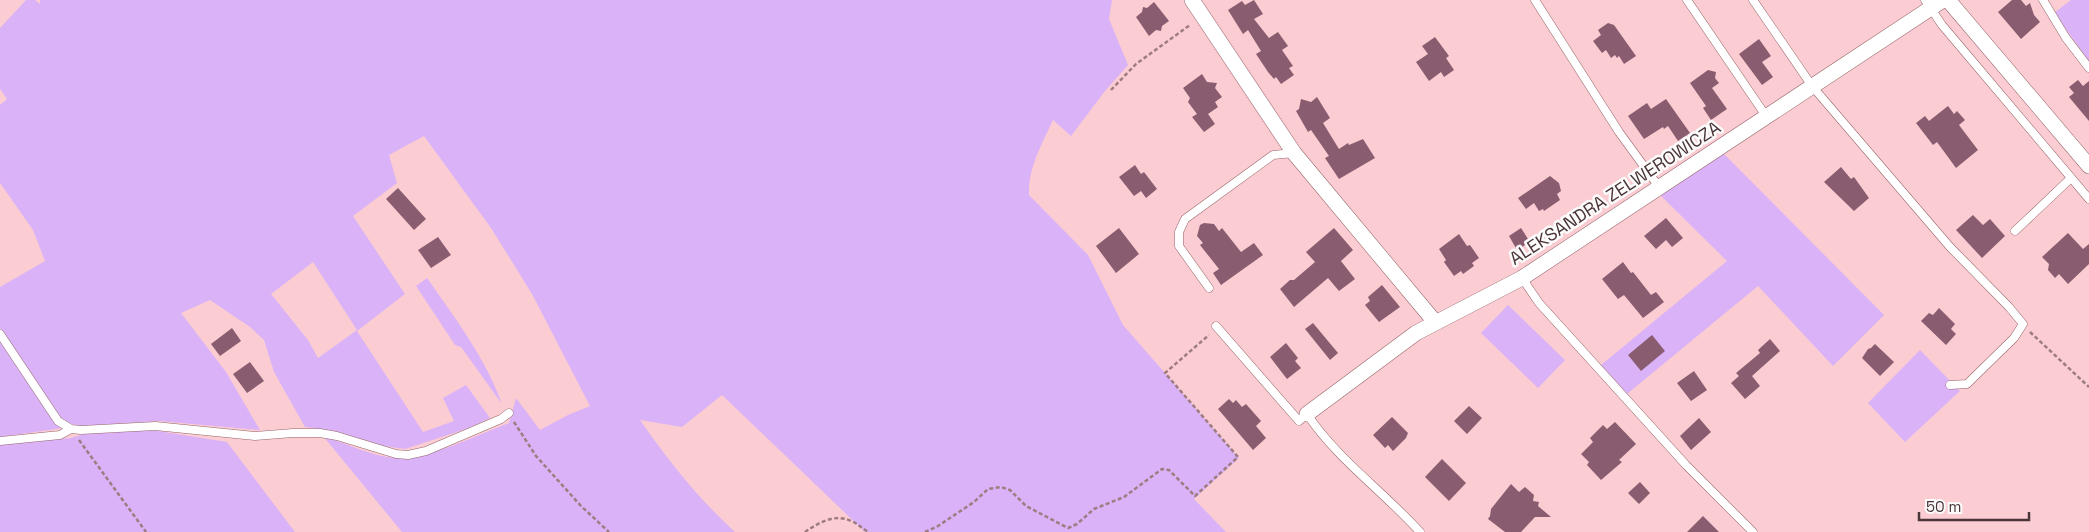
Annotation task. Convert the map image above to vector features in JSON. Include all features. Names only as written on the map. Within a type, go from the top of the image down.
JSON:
[{"type":"street","points":[[1192,0],[1294,153],[1435,322]]},
{"type":"street","points":[[1948,0],[2089,166]]},
{"type":"street","name":"ALEKSANDRA ZELWEROWICZA","points":[[1306,414],[1416,333],[1522,278],[1812,86],[1933,3]]},
{"type":"lane","points":[[1534,0],[1619,132],[1659,187]]},
{"type":"lane","points":[[1687,0],[1766,116]]},
{"type":"lane","points":[[1752,0],[1812,86],[1944,240],[2023,324],[2014,338],[1967,384],[1950,385]]},
{"type":"lane","points":[[2043,0],[2066,38],[2089,68]]},
{"type":"lane","points":[[1933,3],[1942,25],[2089,199]]},
{"type":"lane","points":[[1209,288],[1179,246],[1178,232],[1185,219],[1273,155],[1294,153]]},
{"type":"lane","points":[[2016,231],[2071,178]]},
{"type":"lane","points":[[1522,278],[1539,303],[1686,465],[1752,532]]},
{"type":"lane","points":[[1216,326],[1299,420],[1306,414],[1319,432],[1420,532]]},
{"type":"lane","points":[[0,334],[58,420],[71,429]]},
{"type":"lane","points":[[0,441],[60,435],[71,429],[155,426],[255,436],[320,433],[396,454],[408,455],[426,451],[501,419],[509,413]]},
{"type":"path","points":[[1111,90],[1136,64],[1203,16]]},
{"type":"path","points":[[2023,324],[2089,387]]},
{"type":"path","points":[[926,532],[974,502],[988,489],[994,487],[1010,490],[1026,506],[1068,528],[1077,524],[1094,509],[1124,497],[1162,469],[1169,470],[1195,496],[1238,457],[1165,373],[1208,336],[1216,326]]},
{"type":"path","points":[[509,413],[536,456],[581,506],[609,532]]},
{"type":"path","points":[[71,429],[146,532]]},
{"type":"path","points":[[805,532],[820,522],[842,518],[852,521],[869,532]]},
{"type":"shaded area","points":[[26,0],[35,0],[40,4],[40,0],[1112,0],[1109,19],[1128,65],[1105,91],[1071,136],[1053,120],[1033,166],[1029,195],[1088,255],[1123,325],[1239,458],[1194,499],[1226,532],[865,532],[722,395],[682,427],[640,420],[684,479],[735,532],[402,532],[323,436],[377,455],[407,458],[452,446],[509,423],[516,398],[540,430],[590,406],[532,294],[491,228],[424,136],[389,155],[397,183],[353,216],[405,294],[357,331],[423,432],[454,421],[443,398],[466,385],[490,418],[466,429],[405,449],[376,445],[326,430],[305,427],[274,372],[264,340],[250,327],[210,300],[181,313],[226,372],[260,430],[159,421],[80,426],[64,422],[0,328],[0,287],[45,261],[33,230],[0,183],[0,105],[7,99],[0,89],[0,28]],"holes":[[[313,262],[357,330],[318,358],[308,340],[271,294]]]},
{"type":"shaded area","points":[[2071,0],[2089,0],[2089,61],[2054,13]]},
{"type":"shaded area","points":[[1724,154],[1884,315],[1833,366],[1758,286],[1627,394],[1601,365],[1727,261],[1660,195]]},
{"type":"shaded area","points":[[427,278],[478,354],[502,404],[461,347],[455,345],[416,286]]},
{"type":"shaded area","points":[[1508,305],[1565,360],[1538,388],[1481,333]]},
{"type":"shaded area","points":[[0,341],[34,388],[52,419],[63,428],[0,437]]},
{"type":"shaded area","points":[[1920,350],[1960,391],[1905,442],[1868,403]]},
{"type":"shaded area","points":[[152,430],[227,442],[295,532],[0,532],[0,445],[71,438],[84,434]]},
{"type":"building","points":[[1254,0],[1263,14],[1254,19],[1269,38],[1278,32],[1288,46],[1282,50],[1293,66],[1289,68],[1294,75],[1281,84],[1276,77],[1274,79],[1268,72],[1256,54],[1261,51],[1248,30],[1243,34],[1228,10],[1242,1],[1245,5]]},
{"type":"building","points":[[2012,0],[2021,0],[2026,6],[2030,3],[2034,15],[2040,22],[2021,39],[1998,12]]},
{"type":"building","points":[[1154,2],[1169,21],[1162,26],[1161,31],[1156,30],[1149,36],[1136,17],[1142,12],[1143,7],[1147,8]]},
{"type":"building","points":[[1608,23],[1614,25],[1636,56],[1624,64],[1619,56],[1617,58],[1615,55],[1611,58],[1606,50],[1602,53],[1593,41],[1601,35],[1598,30]]},
{"type":"building","points":[[1435,37],[1449,56],[1446,58],[1454,70],[1444,77],[1441,72],[1429,81],[1416,62],[1428,54],[1422,46]]},
{"type":"building","points":[[1759,39],[1771,56],[1762,62],[1773,77],[1762,85],[1739,54]]},
{"type":"building","points":[[1708,70],[1716,72],[1715,78],[1719,83],[1712,88],[1727,109],[1711,120],[1703,108],[1706,106],[1690,83]]},
{"type":"building","points":[[1202,74],[1207,82],[1217,83],[1215,88],[1222,97],[1215,102],[1218,107],[1208,114],[1215,124],[1204,132],[1192,117],[1197,114],[1188,102],[1190,98],[1183,88]]},
{"type":"building","points":[[2078,80],[2083,86],[2089,81],[2089,121],[2069,97],[2074,93],[2069,87]]},
{"type":"building","points":[[1317,97],[1330,118],[1323,123],[1339,149],[1348,143],[1349,145],[1363,139],[1375,158],[1339,179],[1325,158],[1329,156],[1311,130],[1308,132],[1296,111],[1299,109],[1301,99],[1311,102]]},
{"type":"building","points":[[1666,99],[1690,133],[1678,141],[1668,126],[1664,129],[1663,127],[1644,139],[1628,116],[1647,103],[1651,109]]},
{"type":"building","points":[[1948,106],[1954,114],[1957,111],[1965,120],[1959,125],[1978,150],[1956,168],[1937,142],[1933,145],[1916,123],[1925,116],[1929,121]]},
{"type":"building","points":[[1135,165],[1141,174],[1144,172],[1157,189],[1146,198],[1141,191],[1134,196],[1119,177]]},
{"type":"building","points":[[1841,167],[1851,179],[1854,177],[1869,198],[1854,211],[1824,182]]},
{"type":"building","points":[[1550,176],[1559,183],[1561,191],[1557,194],[1560,200],[1544,211],[1543,209],[1539,211],[1534,203],[1526,209],[1518,198]]},
{"type":"building","points":[[398,188],[426,219],[414,230],[386,199]]},
{"type":"building","points":[[1973,215],[1983,225],[1990,219],[2005,236],[1982,258],[1956,230]]},
{"type":"building","points":[[1666,218],[1683,238],[1672,247],[1666,240],[1656,249],[1644,236]]},
{"type":"building","points":[[1204,223],[1214,224],[1219,231],[1222,228],[1241,252],[1254,243],[1263,255],[1221,285],[1213,273],[1219,269],[1200,245],[1203,243],[1197,236],[1200,225]]},
{"type":"building","points":[[1119,228],[1139,254],[1116,273],[1096,246]]},
{"type":"building","points":[[1334,228],[1353,250],[1341,261],[1355,279],[1339,291],[1328,278],[1294,307],[1280,289],[1315,262],[1306,252]]},
{"type":"building","points":[[1521,228],[1530,242],[1517,250],[1509,236]]},
{"type":"building","points":[[2068,233],[2083,249],[2089,244],[2089,264],[2068,284],[2059,274],[2055,278],[2048,270],[2049,264],[2042,257]]},
{"type":"building","points":[[1459,234],[1467,246],[1470,245],[1479,258],[1472,263],[1474,266],[1463,274],[1461,271],[1454,276],[1444,262],[1446,260],[1439,249]]},
{"type":"building","points":[[438,237],[451,255],[431,268],[418,250]]},
{"type":"building","points":[[1623,262],[1651,295],[1656,292],[1664,302],[1643,318],[1624,295],[1618,299],[1602,279]]},
{"type":"building","points":[[1382,285],[1400,307],[1379,322],[1365,305],[1370,301],[1368,297]]},
{"type":"building","points":[[1939,308],[1955,324],[1951,329],[1956,334],[1946,345],[1921,321],[1929,313],[1933,315]]},
{"type":"building","points":[[1313,323],[1338,353],[1330,360],[1305,329]]},
{"type":"building","points":[[232,328],[241,341],[220,356],[211,344]]},
{"type":"building","points":[[1652,335],[1665,351],[1641,371],[1628,355]]},
{"type":"building","points":[[1770,339],[1780,351],[1752,376],[1760,386],[1745,399],[1731,383],[1739,376],[1736,373],[1760,353],[1758,350]]},
{"type":"building","points":[[1286,343],[1298,358],[1295,361],[1301,368],[1287,379],[1270,357]]},
{"type":"building","points":[[1875,344],[1894,362],[1880,376],[1862,358],[1868,349]]},
{"type":"building","points":[[250,362],[264,381],[247,393],[233,374]]},
{"type":"building","points":[[1694,371],[1707,390],[1691,401],[1677,383]]},
{"type":"building","points":[[1229,399],[1233,403],[1236,400],[1242,407],[1246,404],[1261,421],[1256,426],[1266,438],[1253,450],[1218,409]]},
{"type":"building","points":[[1469,406],[1482,418],[1467,434],[1454,421]]},
{"type":"building","points":[[1392,417],[1408,433],[1406,438],[1393,451],[1388,445],[1385,448],[1373,435]]},
{"type":"building","points":[[1699,418],[1711,432],[1691,450],[1680,436]]},
{"type":"building","points":[[1615,422],[1636,444],[1619,460],[1622,462],[1601,480],[1587,465],[1589,462],[1581,454],[1593,442],[1590,438],[1603,425],[1607,429]]},
{"type":"building","points":[[1442,459],[1466,483],[1449,501],[1425,477]]},
{"type":"building","points":[[1640,482],[1650,493],[1639,504],[1628,493]]},
{"type":"building","points":[[1511,484],[1519,492],[1525,487],[1534,495],[1533,501],[1539,502],[1538,506],[1551,517],[1535,517],[1521,532],[1505,532],[1488,519],[1491,509]]},
{"type":"building","points":[[1703,516],[1719,532],[1687,532]]}]
